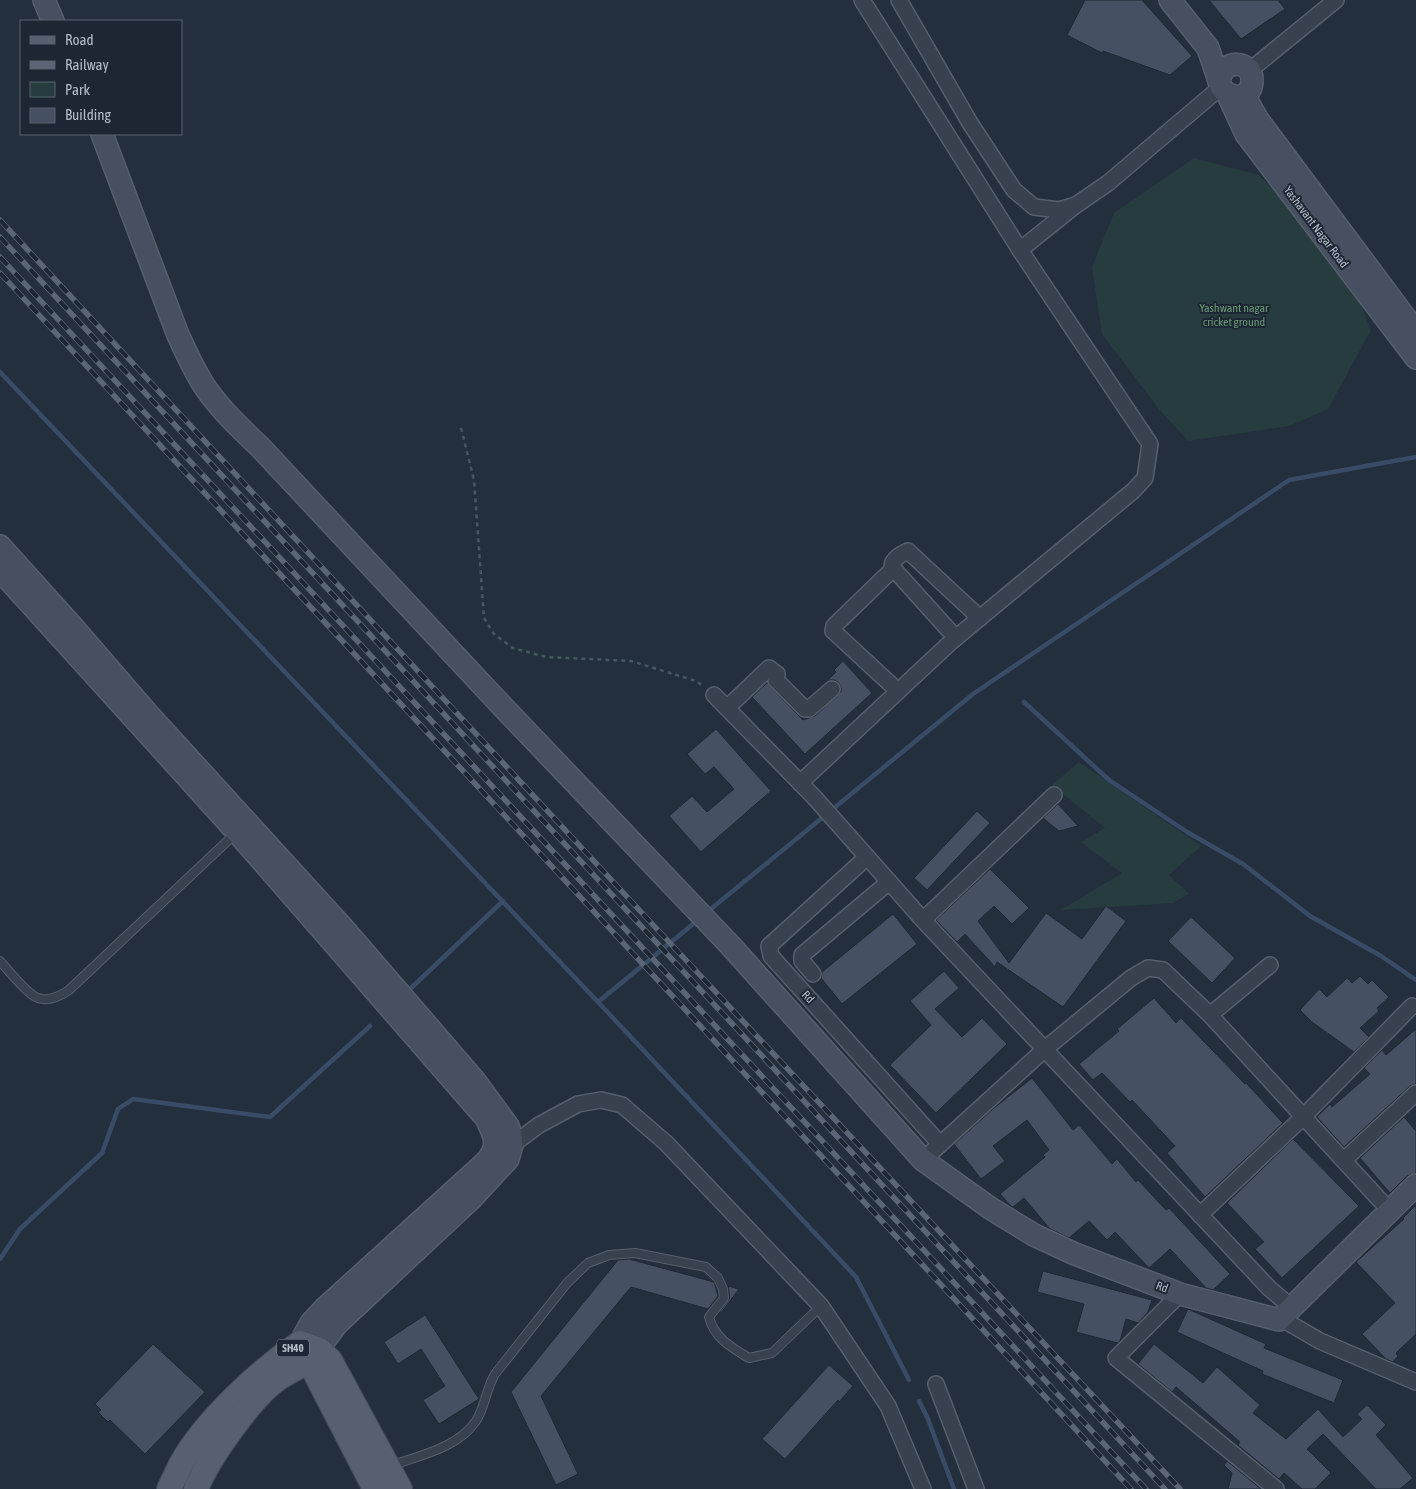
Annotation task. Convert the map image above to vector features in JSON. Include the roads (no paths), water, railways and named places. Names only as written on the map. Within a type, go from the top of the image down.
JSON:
[{"type":"main road","name":"SH40","points":[[196,1489],[201,1475],[245,1411],[309,1351]]},
{"type":"main road","name":"SH40","points":[[309,1351],[375,1489]]},
{"type":"main road","name":"SH40","points":[[169,1489],[181,1464],[208,1427],[236,1397],[278,1358],[309,1351],[330,1360],[400,1489]]},
{"type":"street","points":[[44,0],[53,20]]},
{"type":"street","points":[[800,783],[956,638],[1133,491],[1145,478],[1150,444],[1020,250],[862,0]]},
{"type":"street","points":[[899,0],[970,123],[1014,190],[1034,207],[1059,210],[1076,205]]},
{"type":"street","points":[[1170,0],[1208,48],[1228,90],[1258,120],[1416,332]]},
{"type":"street","points":[[1245,68],[1320,5],[1336,0]]},
{"type":"street","points":[[1020,250],[1076,205],[1108,183],[1228,90],[1251,87],[1252,81],[1245,68],[1208,48]]},
{"type":"street","points":[[1228,90],[1222,71],[1226,67],[1236,64],[1245,68]]},
{"type":"street","name":"Yashavant Nagar Road","points":[[1228,90],[1246,134],[1414,356]]},
{"type":"street","name":"Rd","points":[[102,135],[178,335],[192,365],[207,390],[230,419],[260,448],[729,944],[923,1160],[990,1208],[1034,1236],[1075,1254],[1180,1294],[1285,1313],[1289,1323],[1320,1341],[1416,1382]]},
{"type":"street","points":[[0,546],[148,714],[344,928],[475,1081],[508,1126],[511,1134],[503,1146]]},
{"type":"street","points":[[956,638],[893,569],[891,565],[894,560],[908,550],[980,618]]},
{"type":"street","points":[[893,569],[834,626],[833,631],[898,691]]},
{"type":"street","points":[[0,570],[237,832],[486,1118],[503,1146]]},
{"type":"street","points":[[839,622],[862,644]]},
{"type":"street","points":[[727,708],[769,668],[778,674],[776,680],[805,709],[809,709],[832,689]]},
{"type":"street","points":[[714,696],[814,797],[922,920],[1269,1288],[1285,1313],[1416,1185]]},
{"type":"street","points":[[922,920],[1054,795]]},
{"type":"street","name":"Rd","points":[[867,857],[769,946],[770,956],[940,1144]]},
{"type":"street","points":[[813,974],[802,961],[802,955],[889,882]]},
{"type":"street","points":[[1210,1014],[1270,965]]},
{"type":"street","points":[[923,1160],[1045,1049],[1131,978],[1148,968],[1163,970],[1210,1014],[1390,1211]]},
{"type":"street","points":[[1200,1215],[1303,1117],[1412,1006]]},
{"type":"street","points":[[1344,1160],[1416,1093]]},
{"type":"street","points":[[309,1351],[311,1323],[325,1308],[478,1170],[492,1155],[503,1146],[578,1104],[601,1100],[622,1105],[666,1144],[820,1306],[888,1406],[923,1489]]},
{"type":"street","points":[[1180,1294],[1116,1358],[1276,1489]]},
{"type":"street","points":[[936,1384],[976,1489]]},
{"type":"lane","points":[[0,961],[24,988],[38,998],[57,998],[68,991],[237,832]]},
{"type":"lane","points":[[389,1466],[440,1448],[463,1435],[476,1421],[488,1384],[494,1374],[566,1283],[588,1263],[609,1255],[635,1253],[706,1267],[718,1278],[723,1289],[724,1298],[709,1317],[711,1326],[727,1345],[749,1358],[772,1353],[781,1347],[820,1306]]},
{"type":"waterway","points":[[0,372],[598,1002],[698,920]]},
{"type":"waterway","points":[[706,913],[973,694],[1289,480],[1416,457]]},
{"type":"waterway","points":[[1024,702],[1109,780],[1187,832],[1243,864],[1310,916],[1381,956],[1416,980]]},
{"type":"waterway","points":[[409,990],[503,901]]},
{"type":"waterway","points":[[598,1002],[856,1277],[909,1380]]},
{"type":"waterway","points":[[0,1259],[20,1229],[102,1153],[118,1109],[133,1099],[270,1117],[370,1026]]},
{"type":"waterway","points":[[919,1401],[928,1419],[954,1489]]},
{"type":"railway","points":[[0,220],[655,927],[1180,1489]]},
{"type":"railway","points":[[0,237],[1165,1489]]},
{"type":"railway","points":[[0,257],[1146,1489]]},
{"type":"railway","points":[[0,273],[1131,1489]]},
{"type":"park label","name":"Yashwant nagar cricket ground","points":[[1234,315]]}]
